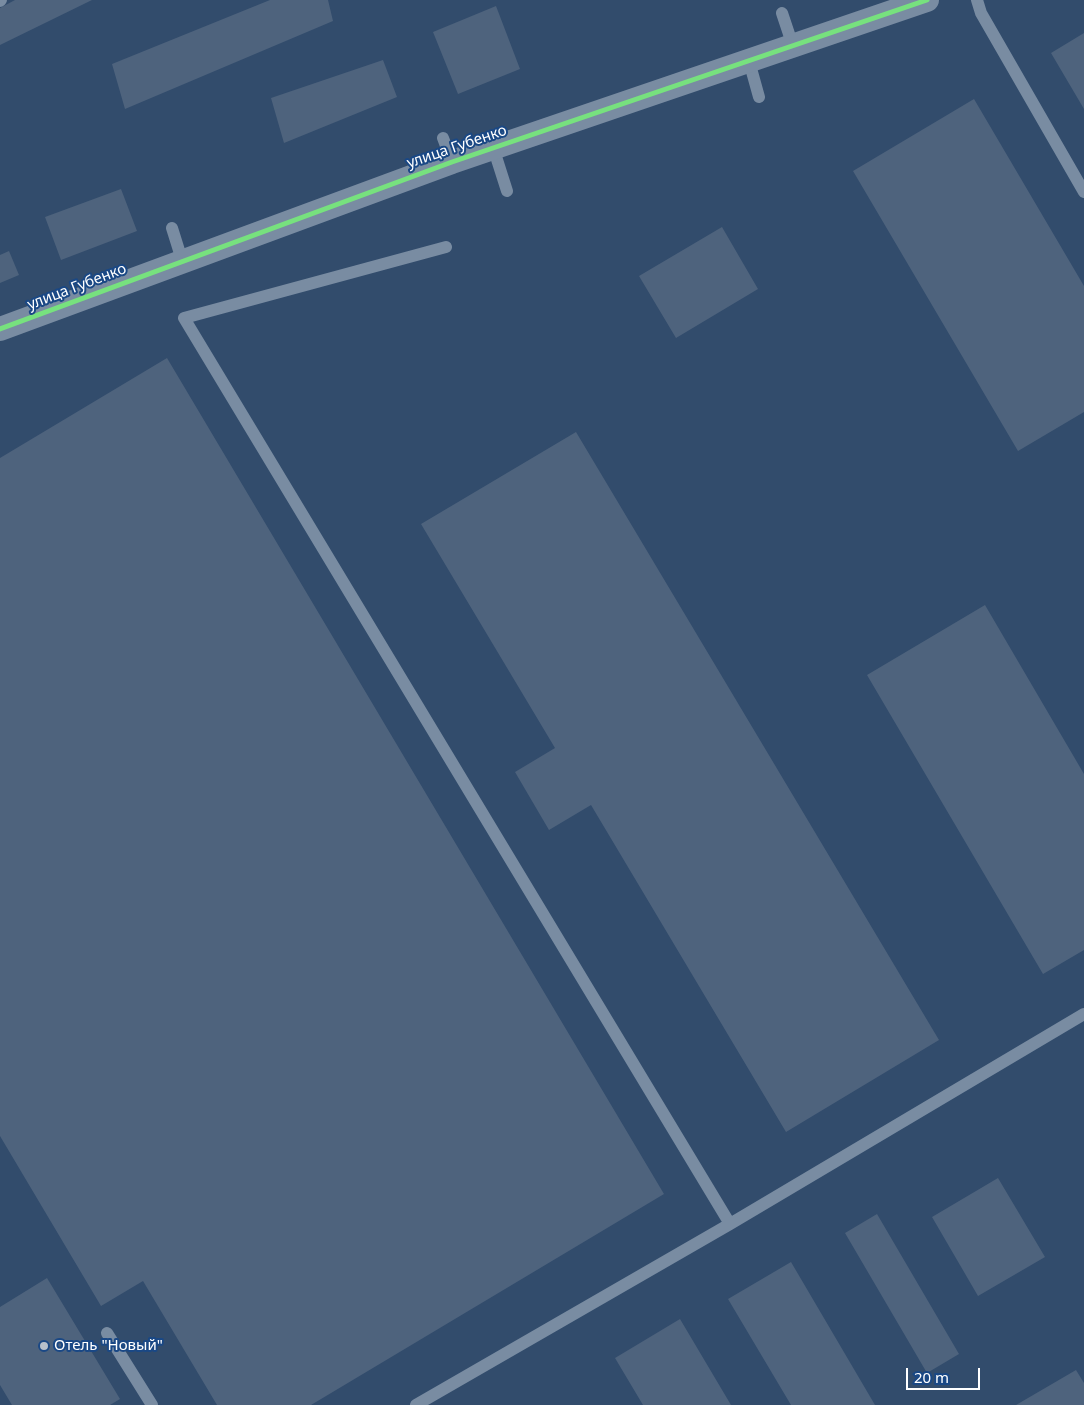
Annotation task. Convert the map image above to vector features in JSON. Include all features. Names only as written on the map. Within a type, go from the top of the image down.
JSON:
[{"type":"street","name":"улица Губенко","points":[[0,329],[182,260],[493,147],[927,0]]},
{"type":"lane","points":[[977,0],[981,13],[1084,192]]},
{"type":"lane","points":[[782,13],[793,46]]},
{"type":"lane","points":[[749,61],[760,97]]},
{"type":"lane","points":[[443,138],[452,162]]},
{"type":"lane","points":[[493,147],[507,191]]},
{"type":"lane","points":[[172,228],[182,260]]},
{"type":"lane","points":[[446,247],[184,318],[730,1224]]},
{"type":"lane","points":[[416,1405],[730,1224],[1084,1014]]},
{"type":"lane","points":[[107,1333],[152,1405]]},
{"type":"building","points":[[15,0],[92,0],[0,45],[0,8]]},
{"type":"building","points":[[270,0],[328,0],[333,21],[125,109],[112,64]]},
{"type":"building","points":[[496,6],[520,69],[458,94],[433,32]]},
{"type":"building","points":[[1084,33],[1084,109],[1051,53]]},
{"type":"building","points":[[383,60],[397,97],[284,143],[271,98]]},
{"type":"building","points":[[974,99],[1084,286],[1084,412],[1018,451],[853,171]]},
{"type":"building","points":[[121,189],[137,231],[61,260],[45,217]]},
{"type":"building","points":[[722,227],[758,289],[676,338],[639,276]]},
{"type":"building","points":[[9,251],[19,275],[0,283],[0,255]]},
{"type":"building","points":[[167,358],[664,1194],[311,1405],[217,1405],[143,1281],[101,1306],[0,1136],[0,458]]},
{"type":"building","points":[[576,432],[939,1040],[786,1132],[591,805],[549,830],[515,772],[555,748],[421,524]]},
{"type":"building","points":[[985,605],[1084,774],[1084,950],[1043,974],[867,675]]},
{"type":"building","points":[[998,1178],[1045,1257],[978,1296],[932,1217]]},
{"type":"building","points":[[877,1214],[959,1354],[927,1373],[845,1233]]},
{"type":"building","points":[[791,1262],[875,1405],[791,1405],[728,1299]]},
{"type":"building","name":"Отель \"Новый\"","points":[[47,1278],[120,1399],[110,1405],[12,1405],[0,1385],[0,1307]]},
{"type":"building","points":[[680,1319],[731,1405],[643,1405],[615,1358]]},
{"type":"building","points":[[1076,1370],[1084,1383],[1084,1405],[1016,1405]]},
{"type":"cycle path","points":[[0,329],[452,162],[927,0]]},
{"type":"place","name":"Отель \"Новый\"","points":[[44,1346]]}]
